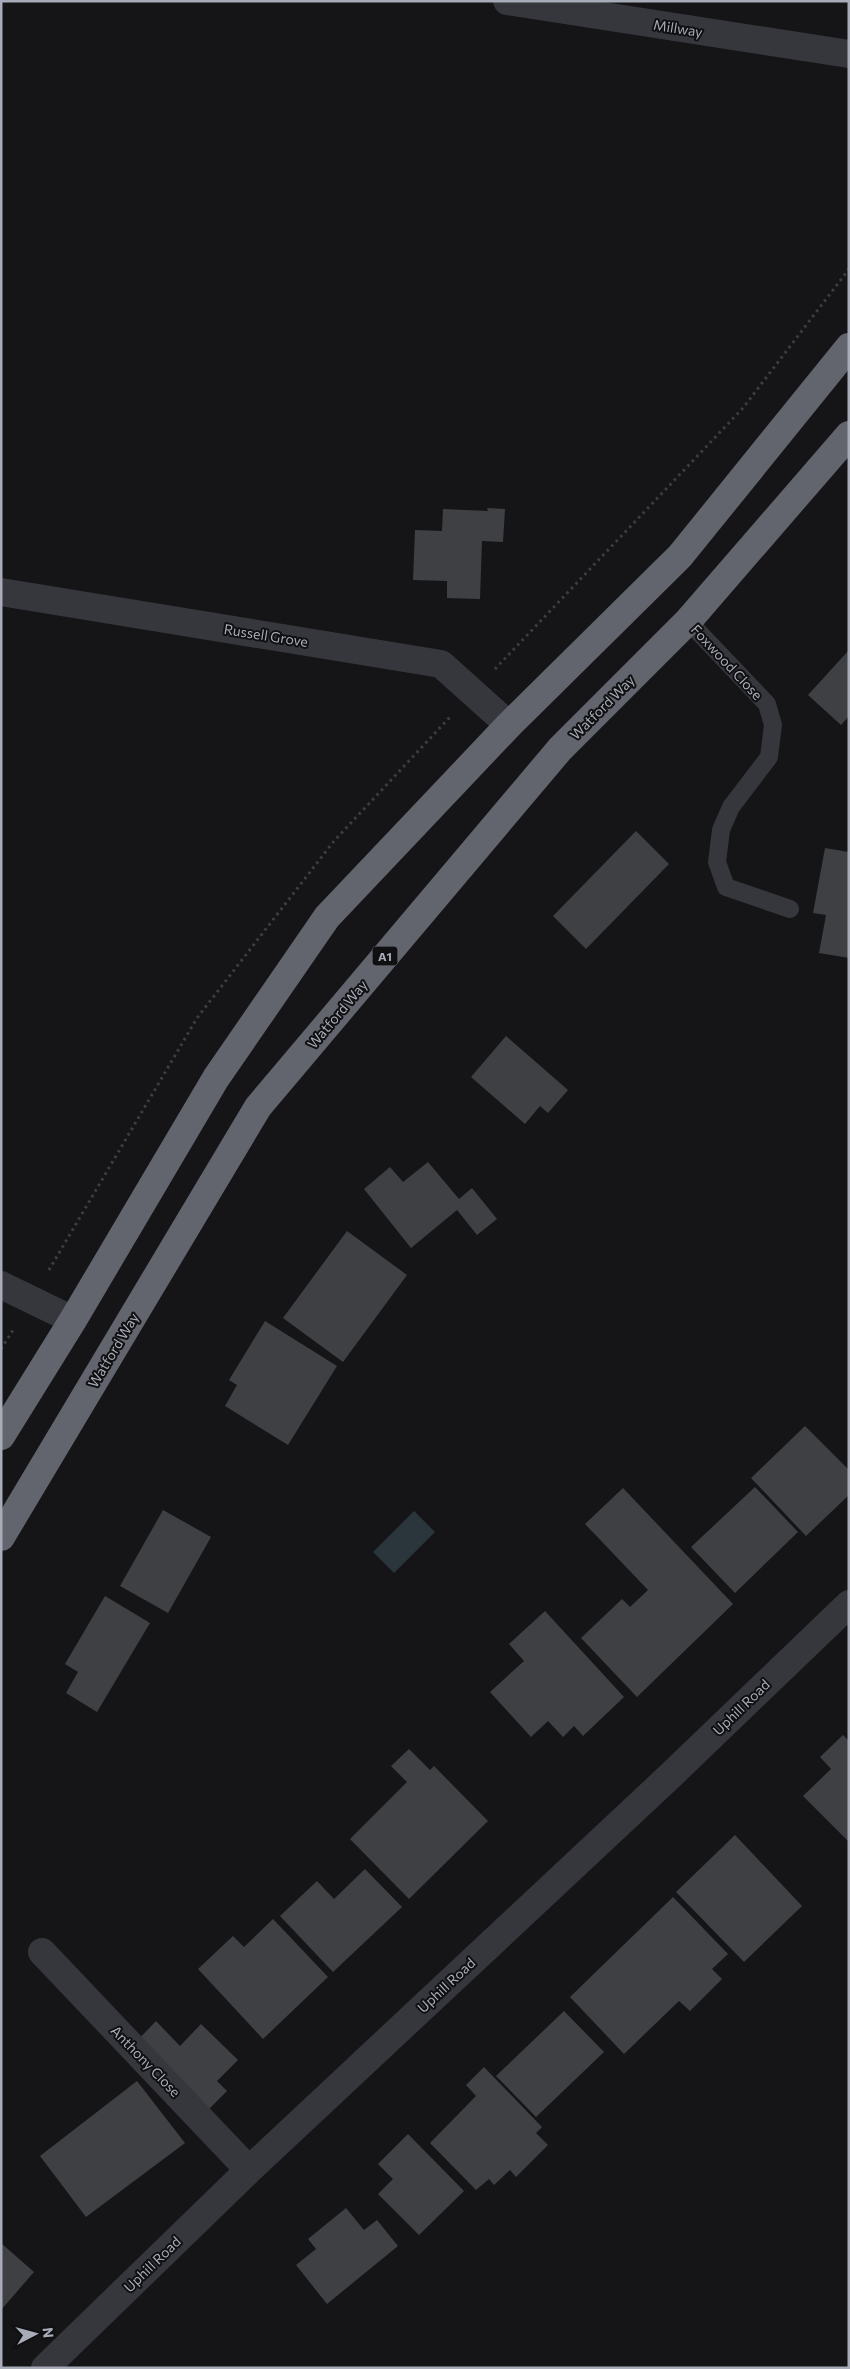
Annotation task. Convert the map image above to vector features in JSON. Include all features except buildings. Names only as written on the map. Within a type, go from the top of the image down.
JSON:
[{"type":"highway","points":[[1,1436],[73,1320],[216,1078],[327,917],[509,725],[680,556],[849,346]]},
{"type":"highway","name":"Watford Way","points":[[1,1537],[258,1107],[560,749],[688,621],[849,435]]},
{"type":"street","name":"Millway","points":[[507,1],[849,54]]},
{"type":"street","name":"Russell Grove","points":[[1,592],[441,664],[509,725]]},
{"type":"street","points":[[1,1285],[73,1320]]},
{"type":"street","name":"Uphill Road","points":[[45,2368],[249,2170],[670,1776],[849,1604]]},
{"type":"street","name":"Anthony Close","points":[[42,1952],[249,2170]]},
{"type":"lane","name":"Foxwood Close","points":[[688,621],[767,704],[773,725],[769,757],[731,807],[721,830],[717,862],[726,887],[790,909]]},
{"type":"shaded area","points":[[414,1511],[435,1532],[394,1573],[373,1552]]}]
